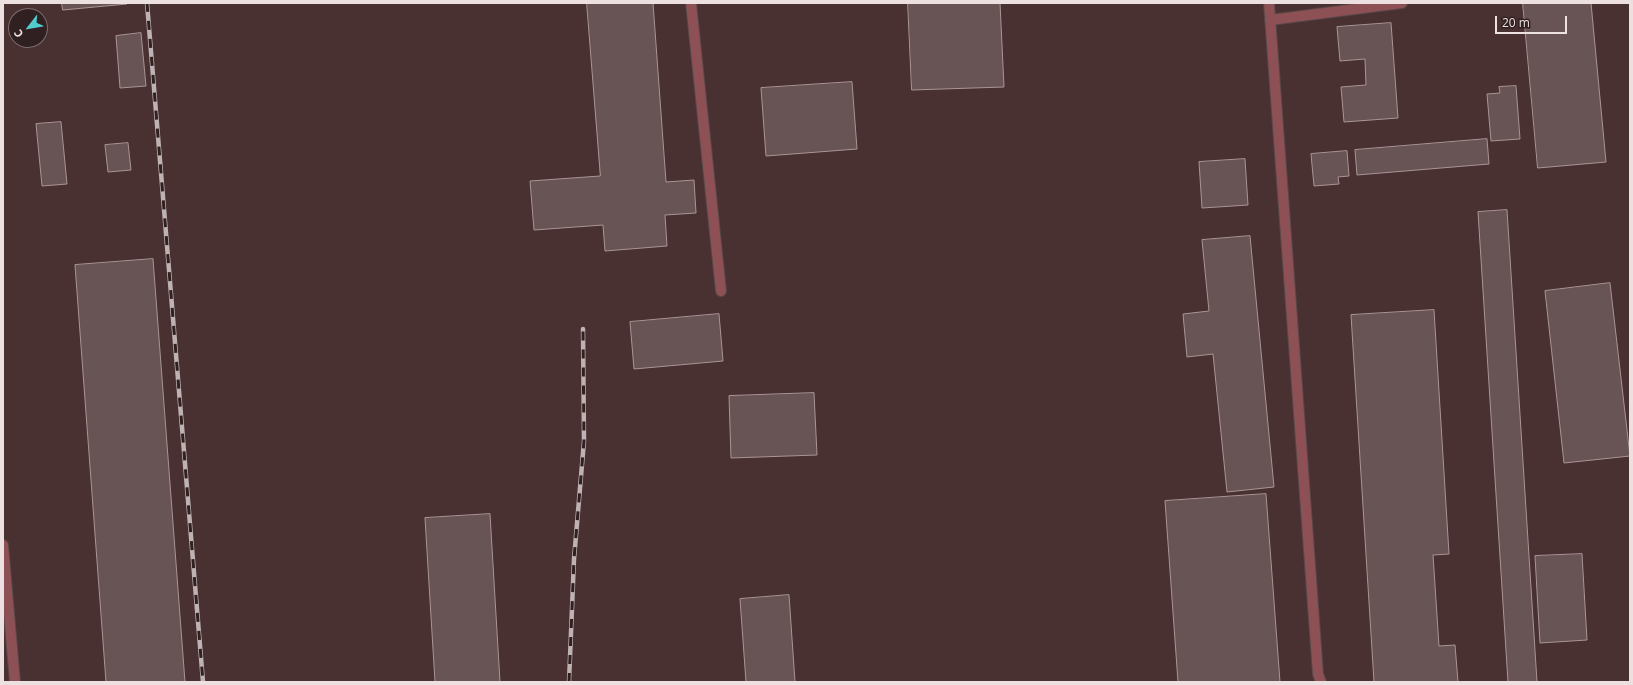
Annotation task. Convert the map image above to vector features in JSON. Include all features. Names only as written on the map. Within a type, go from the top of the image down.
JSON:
[{"type":"street","points":[[691,3],[721,291]]},
{"type":"street","points":[[1269,3],[1318,674],[1321,682]]},
{"type":"street","points":[[1270,20],[1402,3]]},
{"type":"street","points":[[3,545],[15,682]]},
{"type":"shaded area","points":[[3,3],[1630,3],[1630,682],[3,682]]},
{"type":"building","points":[[62,3],[126,3],[127,4],[63,10]]},
{"type":"building","points":[[587,3],[653,3],[666,182],[694,180],[696,213],[665,215],[667,246],[605,251],[603,225],[534,230],[530,181],[600,176]]},
{"type":"building","points":[[908,3],[1000,3],[1004,87],[912,90]]},
{"type":"building","points":[[1523,3],[1591,3],[1606,162],[1538,168]]},
{"type":"building","points":[[1391,23],[1398,118],[1344,122],[1341,87],[1366,85],[1365,59],[1340,61],[1337,27]]},
{"type":"building","points":[[141,33],[146,86],[120,88],[116,36]]},
{"type":"building","points":[[852,82],[857,149],[766,156],[761,88]]},
{"type":"building","points":[[1516,86],[1520,139],[1491,141],[1487,94],[1500,93],[1499,87]]},
{"type":"building","points":[[61,122],[67,184],[42,186],[36,124]]},
{"type":"building","points":[[1487,139],[1489,164],[1357,175],[1355,150]]},
{"type":"building","points":[[128,143],[131,170],[108,172],[105,145]]},
{"type":"building","points":[[1347,151],[1349,176],[1338,177],[1339,184],[1314,186],[1311,154]]},
{"type":"building","points":[[1245,159],[1248,205],[1202,208],[1199,162]]},
{"type":"building","points":[[1507,210],[1537,682],[1508,682],[1478,212]]},
{"type":"building","points":[[1250,236],[1274,487],[1227,492],[1213,354],[1187,357],[1183,314],[1209,311],[1202,240]]},
{"type":"building","points":[[153,259],[185,682],[106,682],[75,265]]},
{"type":"building","points":[[1610,283],[1630,456],[1564,463],[1545,291]]},
{"type":"building","points":[[1434,310],[1449,554],[1433,555],[1439,646],[1455,645],[1458,682],[1374,682],[1351,315]]},
{"type":"building","points":[[719,314],[723,361],[634,369],[630,322]]},
{"type":"building","points":[[814,393],[817,455],[731,458],[729,396]]},
{"type":"building","points":[[1266,494],[1280,682],[1178,682],[1165,501]]},
{"type":"building","points":[[490,514],[500,682],[435,682],[425,518]]},
{"type":"building","points":[[1582,554],[1587,640],[1540,643],[1535,556]]},
{"type":"building","points":[[789,595],[795,682],[746,682],[740,599]]},
{"type":"railway","points":[[147,3],[203,682]]},
{"type":"railway","points":[[569,682],[574,559],[584,441],[583,329]]}]
